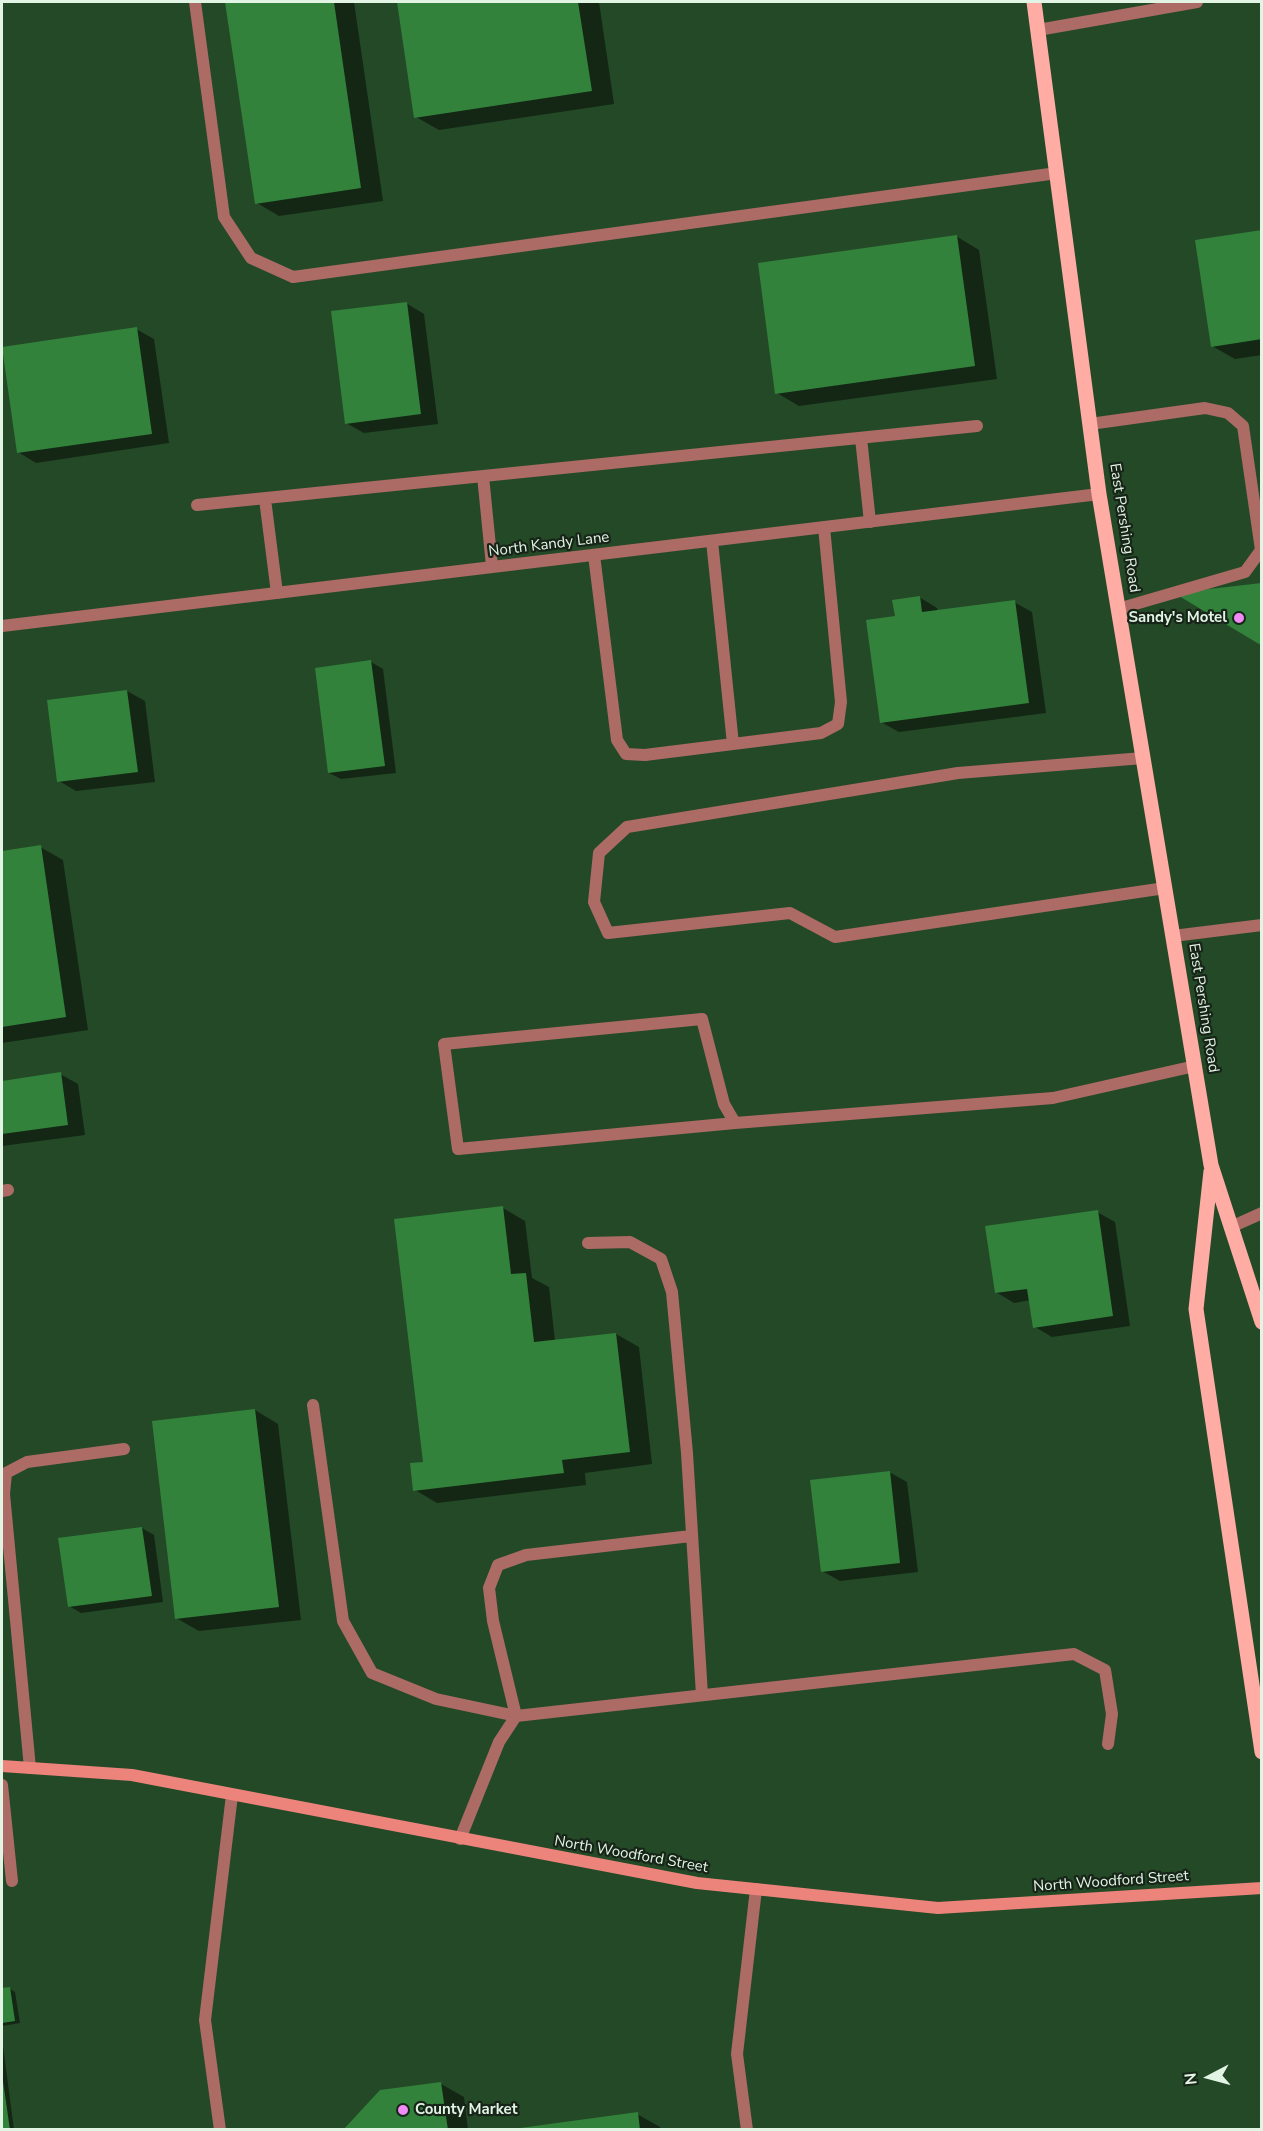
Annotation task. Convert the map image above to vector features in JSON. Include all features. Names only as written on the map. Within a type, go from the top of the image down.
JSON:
[{"type":"main road","name":"East Pershing Road","points":[[1034,2],[1099,494],[1211,1165],[1231,1227],[1256,1289],[1262,1322]]},
{"type":"main road","name":"East Pershing Road","points":[[1211,1165],[1196,1310],[1262,1752]]},
{"type":"street","points":[[195,2],[224,217],[251,258],[293,277],[1057,173]]},
{"type":"street","points":[[1038,30],[1197,2]]},
{"type":"street","points":[[1090,424],[1205,408],[1228,413],[1243,426],[1261,550],[1245,572],[1118,609]]},
{"type":"street","points":[[197,505],[977,426]]},
{"type":"street","points":[[861,438],[870,522]]},
{"type":"street","points":[[483,476],[492,566]]},
{"type":"street","name":"North Kandy Lane","points":[[2,626],[1099,494]]},
{"type":"street","points":[[265,499],[276,592]]},
{"type":"street","points":[[594,555],[617,740],[626,754],[645,755],[822,733],[838,724],[842,702],[824,527]]},
{"type":"street","points":[[712,541],[733,744]]},
{"type":"street","points":[[1143,758],[958,773],[627,827],[599,853],[594,902],[608,933],[790,913],[835,938],[1165,888]]},
{"type":"street","points":[[1173,936],[1262,925]]},
{"type":"street","points":[[735,1123],[724,1104],[702,1019],[444,1044],[458,1149],[735,1123],[1053,1098],[1195,1066]]},
{"type":"street","points":[[1231,1227],[1262,1213]]},
{"type":"street","points":[[588,1243],[630,1242],[661,1259],[672,1292],[687,1453],[690,1536],[702,1695]]},
{"type":"street","points":[[313,1405],[343,1621],[372,1673],[436,1699],[516,1716],[1074,1654],[1105,1670],[1112,1714],[1108,1744]]},
{"type":"street","points":[[30,1768],[4,1494],[6,1473],[27,1461],[123,1449]]},
{"type":"street","points":[[460,1839],[499,1742],[516,1716],[493,1621],[489,1588],[498,1565],[526,1555],[690,1536]]},
{"type":"street","name":"North Woodford Street","points":[[2,1766],[132,1775],[697,1883],[938,1908],[1262,1888]]},
{"type":"street","points":[[2,1785],[12,1881]]},
{"type":"street","points":[[220,2130],[205,2020],[232,1795]]},
{"type":"street","points":[[747,2130],[737,2054],[756,1889]]},
{"type":"shaded area","points":[[2,2],[1261,2],[1261,2129],[2,2129]]},
{"type":"building","points":[[225,2],[334,2],[361,188],[255,204]]},
{"type":"building","points":[[397,2],[578,2],[592,91],[414,118]]},
{"type":"building","points":[[1262,230],[1262,339],[1211,347],[1195,240]]},
{"type":"building","points":[[957,235],[975,366],[775,394],[758,263]]},
{"type":"building","points":[[407,302],[421,414],[345,424],[331,311]]},
{"type":"building","points":[[137,327],[152,434],[17,453],[2,347]]},
{"type":"building","name":"Sandy's Motel","points":[[1262,583],[1262,643],[1259,644],[1174,593]]},
{"type":"building","points":[[920,596],[922,612],[1015,600],[1029,703],[880,723],[866,620],[895,616],[892,600]]},
{"type":"building","points":[[371,660],[385,766],[328,773],[315,668]]},
{"type":"building","points":[[127,690],[138,772],[57,782],[47,700]]},
{"type":"building","points":[[41,845],[66,1017],[2,1027],[2,851]]},
{"type":"building","points":[[61,1072],[68,1125],[2,1134],[2,1081]]},
{"type":"building","points":[[503,1206],[511,1274],[526,1273],[534,1342],[616,1333],[630,1452],[562,1460],[564,1473],[413,1491],[410,1463],[423,1462],[394,1219]]},
{"type":"building","points":[[1098,1210],[1113,1316],[1033,1328],[1027,1289],[995,1293],[985,1226]]},
{"type":"building","points":[[255,1409],[279,1607],[175,1619],[152,1421]]},
{"type":"building","points":[[890,1471],[900,1563],[821,1572],[810,1480]]},
{"type":"building","points":[[142,1527],[152,1596],[68,1607],[58,1538]]},
{"type":"building","points":[[10,1987],[15,2021],[2,2023],[2,1988]]},
{"type":"building","points":[[3,2081],[10,2130],[2,2130]]},
{"type":"building","name":"County Market","points":[[441,2082],[448,2130],[343,2130],[380,2090]]},
{"type":"building","name":"County Market","points":[[638,2112],[640,2130],[520,2130],[520,2128]]},
{"type":"place","name":"Sandy's Motel","points":[[1239,618]]},
{"type":"place","name":"County Market","points":[[403,2110]]}]
